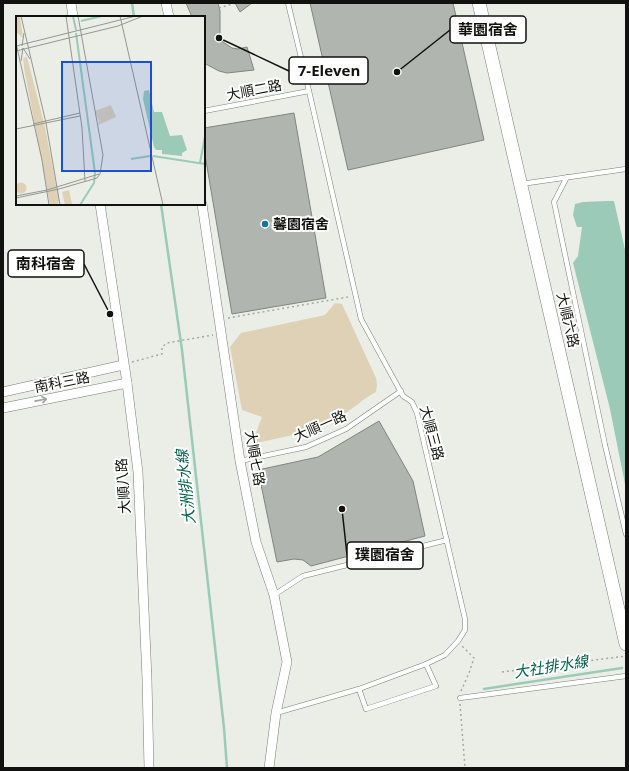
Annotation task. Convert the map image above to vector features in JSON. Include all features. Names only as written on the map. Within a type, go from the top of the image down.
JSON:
[{"type":"street","points":[[71,3],[73,16]]},
{"type":"street","points":[[166,3],[169,16]]},
{"type":"street","name":"大順六路","points":[[480,3],[622,614],[626,644]]},
{"type":"street","name":"大順八路","points":[[100,205],[138,472],[147,679],[149,768]]},
{"type":"street","name":"大順七路","points":[[202,205],[240,461],[256,542],[274,595],[287,662],[276,713],[270,768]]},
{"type":"street","name":"南科三路","points":[[3,392],[123,365]]},
{"type":"street","name":"南科三路","points":[[3,408],[126,383]]},
{"type":"lane","name":"大順三路","points":[[276,713],[359,689],[426,664],[445,655],[458,641],[465,630],[465,620],[460,593],[446,540],[417,413],[412,402],[403,396],[361,319],[288,3]]},
{"type":"lane","name":"大順二路","points":[[205,111],[309,90]]},
{"type":"lane","points":[[521,184],[626,169]]},
{"type":"lane","points":[[567,177],[554,202],[605,445],[626,534]]},
{"type":"lane","name":"大順一路","points":[[240,461],[306,447],[346,429],[401,392]]},
{"type":"lane","points":[[274,595],[303,576],[446,540]]},
{"type":"lane","points":[[359,689],[366,709],[436,686],[426,664]]},
{"type":"lane","points":[[460,698],[626,676]]},
{"type":"path","points":[[219,8],[235,3]]},
{"type":"path","points":[[220,319],[356,295]]},
{"type":"path","points":[[123,365],[162,354],[162,347],[167,343],[213,335]]},
{"type":"path","points":[[502,672],[626,656]]},
{"type":"shaded area","points":[[614,201],[626,254],[626,489],[610,409],[573,263],[578,256],[582,227],[577,227],[573,215],[575,204],[583,202]]},
{"type":"shaded area","points":[[335,303],[342,304],[376,378],[376,392],[343,415],[322,426],[252,444],[262,417],[242,410],[230,347],[241,333],[325,315]]},
{"type":"building","points":[[186,3],[218,3],[220,11],[220,37],[223,42],[232,48],[238,49],[247,47],[254,70],[227,73],[219,71],[205,64],[205,16],[192,16]]},
{"type":"building","points":[[235,3],[252,3],[240,12]]},
{"type":"building","points":[[310,3],[453,3],[484,140],[348,170]]},
{"type":"building","name":"馨園宿舍","points":[[294,113],[326,298],[232,314],[205,155],[205,128]]},
{"type":"building","points":[[379,421],[413,481],[425,536],[311,566],[303,560],[294,559],[277,562],[258,470],[318,457]]},
{"type":"waterway","name":"大洲排水線","points":[[132,3],[134,16]]},
{"type":"waterway","name":"大洲排水線","points":[[161,205],[182,350],[224,728],[227,768]]},
{"type":"waterway","name":"大社排水線","points":[[484,689],[622,668]]},
{"type":"place","name":"7-Eleven","points":[[219,38]]},
{"type":"place","name":"華園宿舍","points":[[397,72]]},
{"type":"place","name":"馨園宿舍","points":[[265,224]]},
{"type":"place","name":"南科宿舍","points":[[110,314]]},
{"type":"place","name":"璞園宿舍","points":[[342,509]]}]
